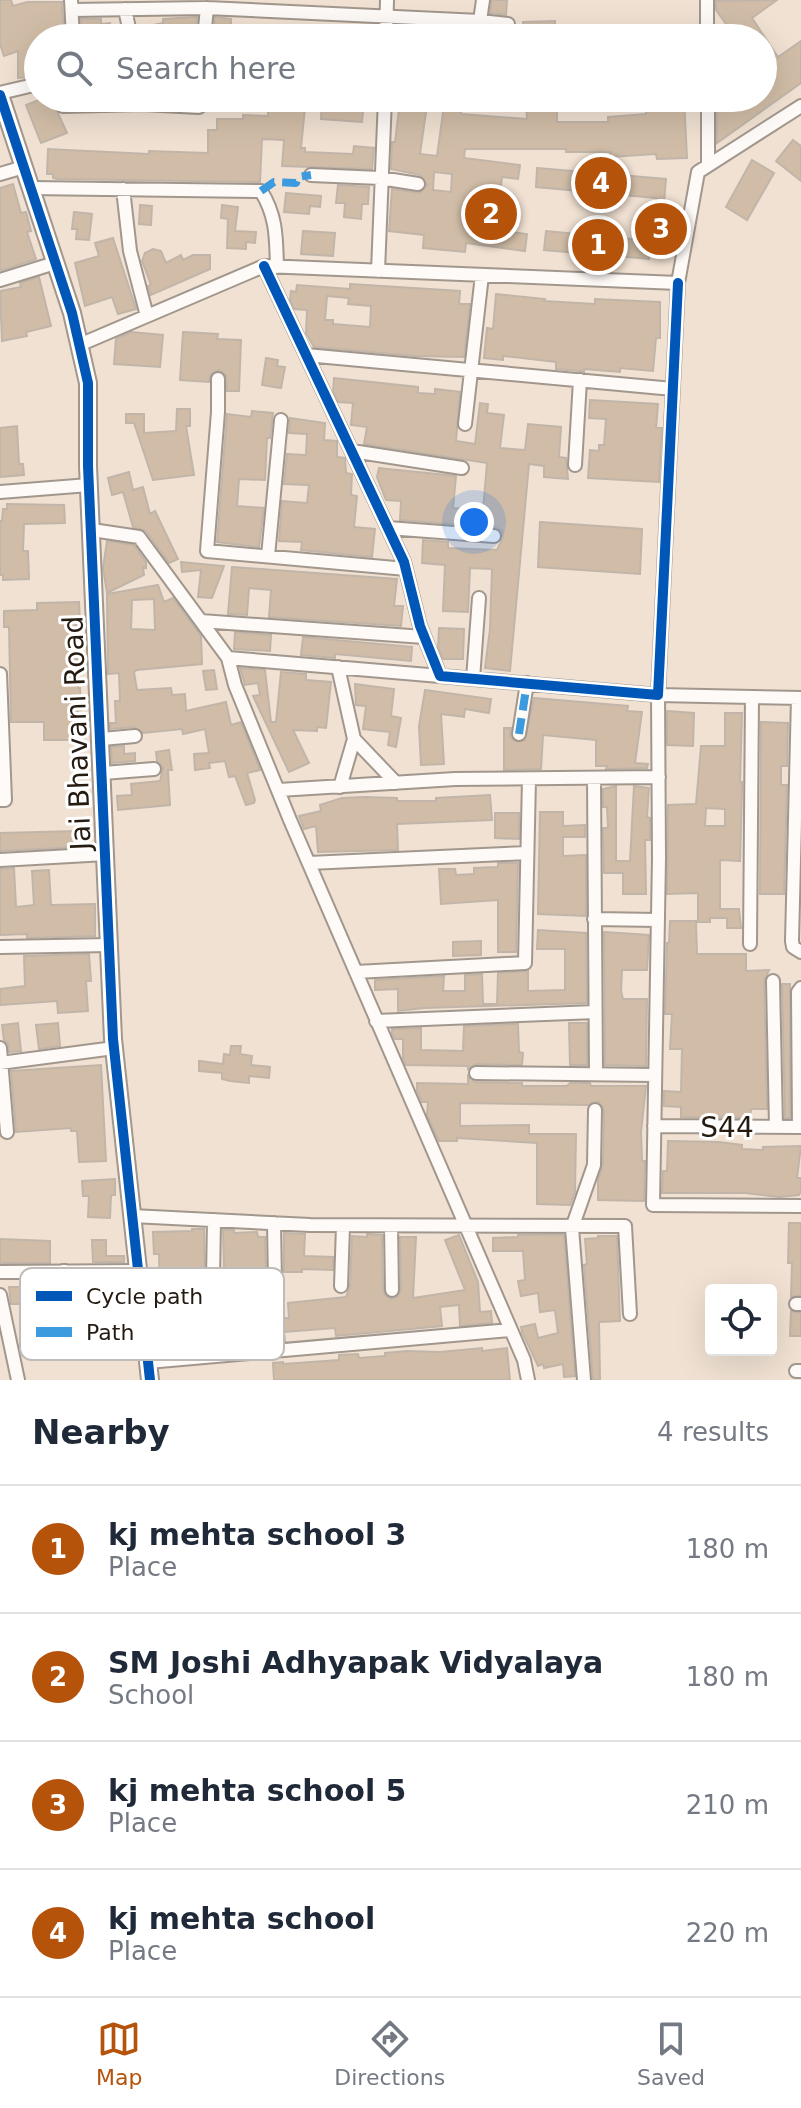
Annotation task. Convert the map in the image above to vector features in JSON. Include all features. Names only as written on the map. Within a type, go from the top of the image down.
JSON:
[{"type":"street","points":[[387,0],[387,24]]},
{"type":"street","points":[[480,21],[483,0]]},
{"type":"street","points":[[707,0],[707,24]]},
{"type":"street","points":[[72,5],[125,9],[188,4],[207,8],[387,15],[508,24]]},
{"type":"street","points":[[205,24],[207,8]]},
{"type":"street","points":[[125,9],[128,24]]},
{"type":"street","points":[[0,94],[24,88]]},
{"type":"street","name":"Jai Bhavani Road","points":[[0,94],[55,263],[88,383],[89,485],[114,1048],[138,1268]]},
{"type":"street","points":[[801,106],[698,172],[678,283],[658,695],[653,1205],[801,1206]]},
{"type":"street","points":[[378,271],[384,112]]},
{"type":"street","points":[[708,112],[708,165]]},
{"type":"street","points":[[0,174],[24,167]]},
{"type":"street","points":[[311,175],[380,178],[418,184]]},
{"type":"street","points":[[31,188],[261,191],[271,208],[276,229],[270,267],[306,355],[406,569],[424,637],[440,676]]},
{"type":"street","points":[[123,189],[130,251],[147,316]]},
{"type":"street","points":[[0,280],[55,263]]},
{"type":"street","points":[[79,345],[270,267],[678,283]]},
{"type":"street","points":[[465,424],[482,275]]},
{"type":"street","points":[[306,355],[673,389]]},
{"type":"street","points":[[218,379],[207,551],[406,569]]},
{"type":"street","points":[[575,465],[580,380]]},
{"type":"street","points":[[268,556],[281,420]]},
{"type":"street","points":[[352,451],[462,468]]},
{"type":"street","points":[[0,492],[89,485]]},
{"type":"street","points":[[388,528],[494,536]]},
{"type":"street","points":[[92,530],[139,537],[228,658],[235,685],[309,863],[524,1360],[528,1380]]},
{"type":"street","points":[[473,679],[479,598]]},
{"type":"street","points":[[201,621],[424,637]]},
{"type":"street","points":[[228,658],[658,695],[799,698],[792,941],[793,947],[801,952]]},
{"type":"street","points":[[338,667],[354,739],[340,787]]},
{"type":"street","points":[[0,674],[5,800],[0,800]]},
{"type":"street","points":[[519,734],[527,683]]},
{"type":"street","points":[[750,944],[752,697]]},
{"type":"street","points":[[102,739],[135,736]]},
{"type":"street","points":[[354,739],[396,783]]},
{"type":"street","points":[[103,773],[154,769]]},
{"type":"street","points":[[279,790],[396,783],[659,777]]},
{"type":"street","points":[[594,778],[596,1073]]},
{"type":"street","points":[[356,972],[525,963],[529,779]]},
{"type":"street","points":[[309,863],[527,853]]},
{"type":"street","points":[[0,860],[106,854]]},
{"type":"street","points":[[594,919],[658,920]]},
{"type":"street","points":[[0,947],[109,945]]},
{"type":"street","points":[[773,981],[776,1127]]},
{"type":"street","points":[[800,1123],[798,992],[801,988]]},
{"type":"street","points":[[376,1021],[595,1012]]},
{"type":"street","points":[[0,1048],[7,1132]]},
{"type":"street","points":[[1,1063],[114,1048]]},
{"type":"street","points":[[476,1073],[655,1075]]},
{"type":"street","points":[[584,1380],[572,1228],[594,1165],[595,1110]]},
{"type":"street","name":"S44","points":[[654,1126],[776,1127],[800,1123]]},
{"type":"street","points":[[132,1216],[343,1226],[625,1226],[630,1314]]},
{"type":"street","points":[[213,1268],[214,1220]]},
{"type":"street","points":[[274,1223],[275,1268]]},
{"type":"street","points":[[341,1286],[343,1226]]},
{"type":"street","points":[[391,1226],[392,1290]]},
{"type":"street","points":[[0,1272],[20,1272]]},
{"type":"street","points":[[0,1295],[3,1331],[18,1380]]},
{"type":"street","points":[[284,1350],[511,1330]]},
{"type":"street","points":[[148,1362],[171,1360]]},
{"type":"street","name":"Jai Bhavani Road","points":[[148,1362],[150,1380]]},
{"type":"building","points":[[0,0],[11,0],[13,6],[27,2],[62,2],[63,24],[24,24],[24,77],[18,78],[18,51],[4,56],[0,44]]},
{"type":"building","points":[[492,0],[507,0],[506,15],[490,13]]},
{"type":"building","points":[[777,0],[752,18],[756,24],[726,24],[716,10],[716,1]]},
{"type":"building","points":[[197,17],[196,24],[158,24],[163,23],[163,19]]},
{"type":"building","points":[[215,17],[231,19],[231,24],[214,24]]},
{"type":"building","points":[[81,19],[101,19],[101,24],[81,24]]},
{"type":"building","points":[[555,21],[555,24],[523,24]]},
{"type":"building","points":[[801,41],[801,83],[777,100],[777,56]]},
{"type":"building","points":[[29,112],[57,112],[67,133],[41,143]]},
{"type":"building","points":[[268,112],[305,112],[301,148],[305,148],[305,152],[353,154],[354,146],[374,148],[372,169],[282,166],[284,140],[262,139],[260,182],[57,179],[53,178],[53,174],[47,174],[48,149],[149,154],[149,151],[208,153],[208,130],[217,130],[217,119],[243,119],[243,115],[268,116]]},
{"type":"building","points":[[321,112],[363,112],[362,122],[321,119]]},
{"type":"building","points":[[399,112],[426,112],[420,154],[437,156],[443,112],[527,119],[527,112],[557,112],[557,122],[608,122],[608,117],[646,112],[685,112],[687,158],[657,159],[656,154],[610,157],[610,152],[566,152],[566,149],[465,149],[464,158],[520,165],[518,179],[502,177],[495,230],[527,234],[525,251],[466,243],[465,252],[423,248],[424,235],[389,231],[392,189],[420,193],[427,185],[420,175],[391,169],[392,142],[395,142]],"holes":[[[434,172],[452,174],[451,192],[433,190]]]},
{"type":"building","points":[[717,112],[760,112],[717,143]]},
{"type":"building","points":[[793,140],[801,146],[801,181],[776,161]]},
{"type":"building","points":[[752,160],[774,173],[747,220],[726,207]]},
{"type":"building","points":[[537,168],[666,179],[664,203],[670,203],[666,256],[649,255],[649,259],[544,250],[546,231],[653,241],[656,198],[536,187]]},
{"type":"building","points":[[13,184],[21,213],[26,212],[31,231],[27,232],[36,259],[0,271],[0,188]]},
{"type":"building","points":[[338,185],[369,187],[368,204],[362,204],[361,219],[344,217],[345,203],[336,203]]},
{"type":"building","points":[[286,193],[321,196],[320,207],[310,206],[309,214],[284,212]]},
{"type":"building","points":[[140,205],[152,206],[151,225],[139,224]]},
{"type":"building","points":[[222,205],[238,207],[235,231],[256,232],[255,243],[246,242],[246,249],[227,248],[228,219],[221,218]]},
{"type":"building","points":[[74,212],[92,214],[89,240],[76,239],[77,229],[72,229]]},
{"type":"building","points":[[303,231],[335,233],[333,256],[301,254]]},
{"type":"building","points":[[113,238],[136,309],[118,314],[112,297],[85,306],[75,263],[99,256],[95,243]]},
{"type":"building","points":[[153,249],[161,251],[166,263],[181,255],[183,260],[193,255],[210,255],[210,269],[151,295],[148,286],[151,285],[142,261],[145,253]]},
{"type":"building","points":[[39,277],[51,326],[26,332],[27,336],[2,341],[0,291],[21,287],[20,283]]},
{"type":"building","points":[[350,284],[460,291],[459,304],[470,304],[464,357],[314,347],[306,333],[307,310],[294,309],[290,300],[291,291],[296,292],[297,285],[350,289]],"holes":[[[327,296],[349,298],[348,304],[371,306],[370,327],[333,324],[333,320],[325,320]]]},
{"type":"building","points":[[496,294],[595,304],[595,299],[660,302],[660,338],[656,338],[653,371],[620,368],[620,372],[584,369],[584,372],[556,369],[556,362],[503,356],[503,360],[484,358],[487,328],[493,329]]},
{"type":"building","points":[[131,332],[163,335],[160,367],[114,364],[116,339]]},
{"type":"building","points":[[183,332],[218,334],[217,339],[241,340],[239,391],[227,391],[226,375],[219,370],[211,374],[209,382],[180,380]]},
{"type":"building","points":[[266,358],[278,360],[277,366],[285,367],[281,388],[262,385]]},
{"type":"building","points":[[334,378],[418,387],[418,393],[435,394],[435,389],[460,392],[456,441],[475,444],[480,403],[488,404],[487,413],[504,415],[500,448],[525,450],[528,424],[561,427],[559,457],[566,458],[568,479],[544,477],[544,466],[529,464],[510,671],[485,668],[492,569],[470,568],[468,612],[443,611],[445,565],[422,563],[423,540],[448,542],[448,548],[497,550],[503,537],[502,531],[495,527],[400,520],[401,501],[386,500],[377,477],[379,468],[456,476],[453,508],[483,510],[487,463],[364,444],[367,427],[351,425],[353,403],[338,402],[333,392]]},
{"type":"building","points":[[590,400],[658,404],[656,428],[662,428],[659,482],[588,478],[590,450],[599,451],[599,445],[604,445],[606,419],[589,418]]},
{"type":"building","points":[[177,409],[190,409],[190,426],[186,426],[194,475],[153,480],[134,423],[126,423],[126,414],[144,414],[144,433],[176,431]]},
{"type":"building","points":[[252,411],[273,413],[270,438],[267,438],[265,480],[239,479],[237,506],[264,508],[259,547],[217,542],[227,414],[251,417]]},
{"type":"building","points":[[290,418],[325,423],[324,440],[337,441],[337,457],[345,458],[346,473],[352,474],[351,495],[357,496],[354,527],[375,529],[372,557],[301,550],[302,542],[279,541],[282,501],[307,503],[309,485],[284,484],[287,454],[306,455],[307,434],[289,433]]},
{"type":"building","points":[[17,426],[19,464],[23,464],[24,475],[0,477],[0,428]]},
{"type":"building","points":[[129,472],[133,490],[143,487],[150,514],[155,511],[178,559],[169,563],[146,531],[133,527],[123,492],[112,495],[108,478]]},
{"type":"building","points":[[7,504],[64,505],[65,523],[24,524],[23,551],[28,551],[29,579],[3,580],[3,575],[0,575],[0,521]]},
{"type":"building","points":[[540,522],[642,529],[640,574],[538,567]]},
{"type":"building","points":[[107,541],[134,545],[146,562],[146,568],[143,567],[144,575],[107,593],[103,568]]},
{"type":"building","points":[[181,562],[224,566],[212,598],[198,597],[201,570],[182,572]]},
{"type":"building","points":[[232,567],[397,579],[394,606],[403,606],[401,626],[269,617],[271,590],[249,588],[247,615],[228,614]]},
{"type":"building","points":[[158,585],[164,602],[173,598],[201,636],[202,664],[137,670],[134,672],[137,690],[171,688],[172,695],[185,694],[186,711],[226,702],[231,725],[241,722],[260,770],[247,773],[254,803],[246,805],[235,776],[229,777],[225,761],[209,763],[210,768],[195,770],[194,754],[209,753],[205,729],[183,734],[182,729],[143,733],[135,727],[110,729],[110,723],[116,723],[115,701],[120,701],[119,673],[108,674],[107,594]],"holes":[[[154,599],[155,630],[131,629],[132,600]]]},
{"type":"building","points":[[79,602],[80,622],[76,622],[81,710],[78,710],[79,740],[44,740],[44,722],[11,722],[9,627],[4,627],[4,611],[37,610],[37,603]]},
{"type":"building","points":[[439,628],[464,629],[463,659],[443,659],[438,648]]},
{"type":"building","points":[[235,632],[271,635],[270,651],[234,649]]},
{"type":"building","points":[[303,637],[412,647],[411,661],[335,654],[335,658],[301,655]]},
{"type":"building","points":[[240,668],[265,670],[271,722],[276,722],[281,672],[306,674],[306,680],[331,682],[326,728],[317,727],[317,731],[293,730],[309,763],[289,772],[253,696],[260,695],[258,683],[245,685]]},
{"type":"building","points":[[214,670],[217,689],[206,690],[203,671]]},
{"type":"building","points":[[355,684],[394,689],[391,716],[401,718],[396,747],[388,745],[390,732],[363,729],[366,706],[356,705]]},
{"type":"building","points":[[425,690],[491,699],[489,713],[465,709],[464,717],[441,714],[444,764],[421,765],[419,726]]},
{"type":"building","points":[[534,698],[628,706],[627,711],[642,712],[635,763],[648,764],[647,768],[606,769],[607,766],[596,766],[596,740],[543,735],[541,769],[504,770],[504,728],[511,728],[510,736],[514,741],[525,740]]},
{"type":"building","points":[[667,711],[694,713],[693,746],[667,745]]},
{"type":"building","points":[[725,713],[742,713],[740,861],[720,860],[720,909],[739,909],[741,928],[727,928],[727,918],[698,922],[698,893],[667,894],[668,805],[696,804],[701,746],[725,746]],"holes":[[[706,808],[725,809],[725,826],[705,826]]]},
{"type":"building","points":[[761,722],[788,723],[787,766],[781,766],[781,785],[787,785],[784,894],[760,894]]},
{"type":"building","points":[[124,746],[124,754],[135,753],[135,761],[112,763],[111,747]]},
{"type":"building","points":[[169,750],[172,770],[168,770],[170,805],[118,810],[117,796],[132,795],[131,784],[160,781],[163,768],[157,761],[156,752]]},
{"type":"building","points":[[616,786],[616,861],[630,861],[634,786],[649,788],[647,817],[650,818],[650,840],[645,840],[646,894],[623,894],[623,873],[604,873],[603,828],[608,828],[603,789]]},
{"type":"building","points":[[490,795],[492,820],[397,824],[398,850],[318,852],[316,826],[304,829],[299,816],[321,811],[320,805],[342,798],[436,801],[436,798]]},
{"type":"building","points":[[540,812],[563,812],[563,826],[585,825],[585,837],[563,837],[563,856],[586,855],[586,916],[538,914]]},
{"type":"building","points":[[495,813],[519,813],[519,839],[495,838]]},
{"type":"building","points":[[78,831],[78,847],[0,851],[0,833]]},
{"type":"building","points":[[498,863],[518,863],[516,952],[498,952],[498,900],[441,904],[439,869],[455,869],[456,875],[474,874],[474,868],[498,867]]},
{"type":"building","points":[[14,868],[16,907],[34,905],[32,871],[49,870],[51,905],[95,904],[95,936],[27,938],[27,934],[0,935],[0,869]]},
{"type":"building","points":[[670,921],[696,921],[697,954],[746,954],[746,971],[769,970],[764,981],[767,1109],[751,1109],[750,1118],[681,1117],[681,1107],[664,1106],[664,1091],[681,1092],[682,1049],[670,1049],[672,1014],[665,1014]]},
{"type":"building","points":[[538,930],[586,933],[587,1003],[398,1011],[398,989],[375,990],[375,980],[444,976],[443,991],[465,991],[465,975],[482,974],[483,1004],[497,1004],[498,973],[528,971],[528,991],[565,990],[565,949],[537,949]]},
{"type":"building","points":[[604,932],[649,935],[647,970],[622,970],[621,991],[623,999],[647,999],[646,1066],[605,1065]]},
{"type":"building","points":[[481,941],[481,955],[453,956],[453,942]]},
{"type":"building","points":[[89,954],[91,981],[86,981],[88,1011],[58,1013],[57,1001],[0,1005],[0,989],[25,986],[24,956]]},
{"type":"building","points":[[782,984],[790,984],[790,1118],[785,1118]]},
{"type":"building","points":[[18,1023],[21,1051],[9,1052],[2,1025]]},
{"type":"building","points":[[58,1023],[60,1046],[39,1049],[36,1025]]},
{"type":"building","points":[[569,1023],[587,1023],[587,1065],[570,1065]]},
{"type":"building","points":[[518,1024],[522,1065],[476,1064],[468,1069],[468,1066],[406,1065],[403,1039],[395,1039],[392,1033],[392,1029],[421,1028],[421,1050],[463,1051],[464,1026]]},
{"type":"building","points":[[231,1046],[241,1046],[240,1054],[252,1056],[251,1065],[270,1067],[269,1078],[249,1076],[249,1083],[222,1079],[222,1073],[199,1071],[199,1061],[223,1064],[224,1054],[230,1055]]},
{"type":"building","points":[[101,1065],[106,1161],[79,1162],[77,1131],[71,1131],[71,1128],[16,1132],[11,1071]]},
{"type":"building","points":[[468,1076],[475,1082],[522,1083],[522,1086],[590,1083],[591,1086],[646,1086],[641,1132],[642,1161],[645,1161],[644,1201],[598,1200],[598,1180],[603,1165],[604,1110],[599,1102],[588,1105],[460,1103],[460,1126],[529,1125],[529,1134],[576,1134],[575,1192],[570,1205],[537,1204],[537,1143],[457,1138],[457,1141],[439,1141],[427,1115],[428,1102],[422,1102],[417,1083],[468,1084]]},
{"type":"building","points":[[668,1141],[719,1142],[742,1145],[742,1149],[763,1150],[763,1147],[801,1146],[797,1178],[801,1178],[801,1191],[799,1195],[779,1197],[745,1193],[662,1193],[663,1171],[667,1171]]},
{"type":"building","points":[[115,1179],[110,1218],[88,1217],[89,1196],[83,1196],[82,1181]]},
{"type":"building","points":[[789,1223],[801,1223],[801,1295],[791,1297],[792,1263],[788,1263]]},
{"type":"building","points":[[204,1229],[205,1268],[159,1268],[159,1254],[154,1254],[153,1232]]},
{"type":"building","points":[[223,1230],[257,1232],[258,1237],[265,1237],[266,1268],[224,1268]]},
{"type":"building","points":[[284,1233],[305,1234],[304,1256],[333,1257],[333,1270],[284,1272]]},
{"type":"building","points":[[367,1234],[382,1235],[383,1290],[391,1299],[401,1291],[400,1237],[416,1237],[413,1298],[465,1290],[445,1240],[459,1235],[478,1282],[480,1312],[491,1311],[492,1323],[460,1326],[459,1305],[440,1307],[442,1326],[336,1336],[335,1328],[284,1332],[284,1318],[289,1318],[288,1303],[346,1297],[350,1286],[352,1236],[367,1237]]},
{"type":"building","points":[[564,1235],[575,1376],[564,1377],[563,1364],[544,1368],[543,1364],[538,1366],[522,1332],[521,1327],[535,1324],[538,1338],[558,1333],[555,1310],[540,1312],[538,1293],[521,1296],[518,1281],[525,1280],[523,1251],[493,1251],[493,1238]]},
{"type":"building","points":[[617,1236],[620,1321],[599,1322],[600,1380],[593,1380],[584,1265],[587,1264],[585,1239]]},
{"type":"building","points":[[0,1239],[50,1241],[50,1263],[0,1263]]},
{"type":"building","points":[[92,1240],[106,1240],[106,1256],[124,1256],[124,1262],[93,1262]]},
{"type":"building","points":[[9,1287],[20,1287],[20,1304],[11,1304]]},
{"type":"building","points":[[791,1311],[801,1313],[801,1336],[790,1336]]},
{"type":"building","points":[[482,1348],[482,1351],[507,1348],[510,1380],[274,1380],[273,1363],[339,1360],[339,1355],[358,1354],[359,1358],[407,1351]]},
{"type":"marked path","points":[[261,191],[274,182],[296,183],[298,177],[311,175]]},
{"type":"marked path","points":[[519,734],[527,683]]},
{"type":"cycle path","points":[[0,95],[72,313],[88,383],[88,466],[113,1039],[138,1268]]},
{"type":"cycle path","points":[[264,266],[404,562],[420,626],[440,676],[658,695],[678,283]]},
{"type":"cycle path","points":[[148,1360],[150,1380]]},
{"type":"place","name":"kj mehta school","points":[[601,183]]},
{"type":"place","name":"SM Joshi Adhyapak Vidyalaya","points":[[491,214]]},
{"type":"place","name":"kj mehta school 5","points":[[661,229]]},
{"type":"place","name":"kj mehta school 3","points":[[598,245]]}]
